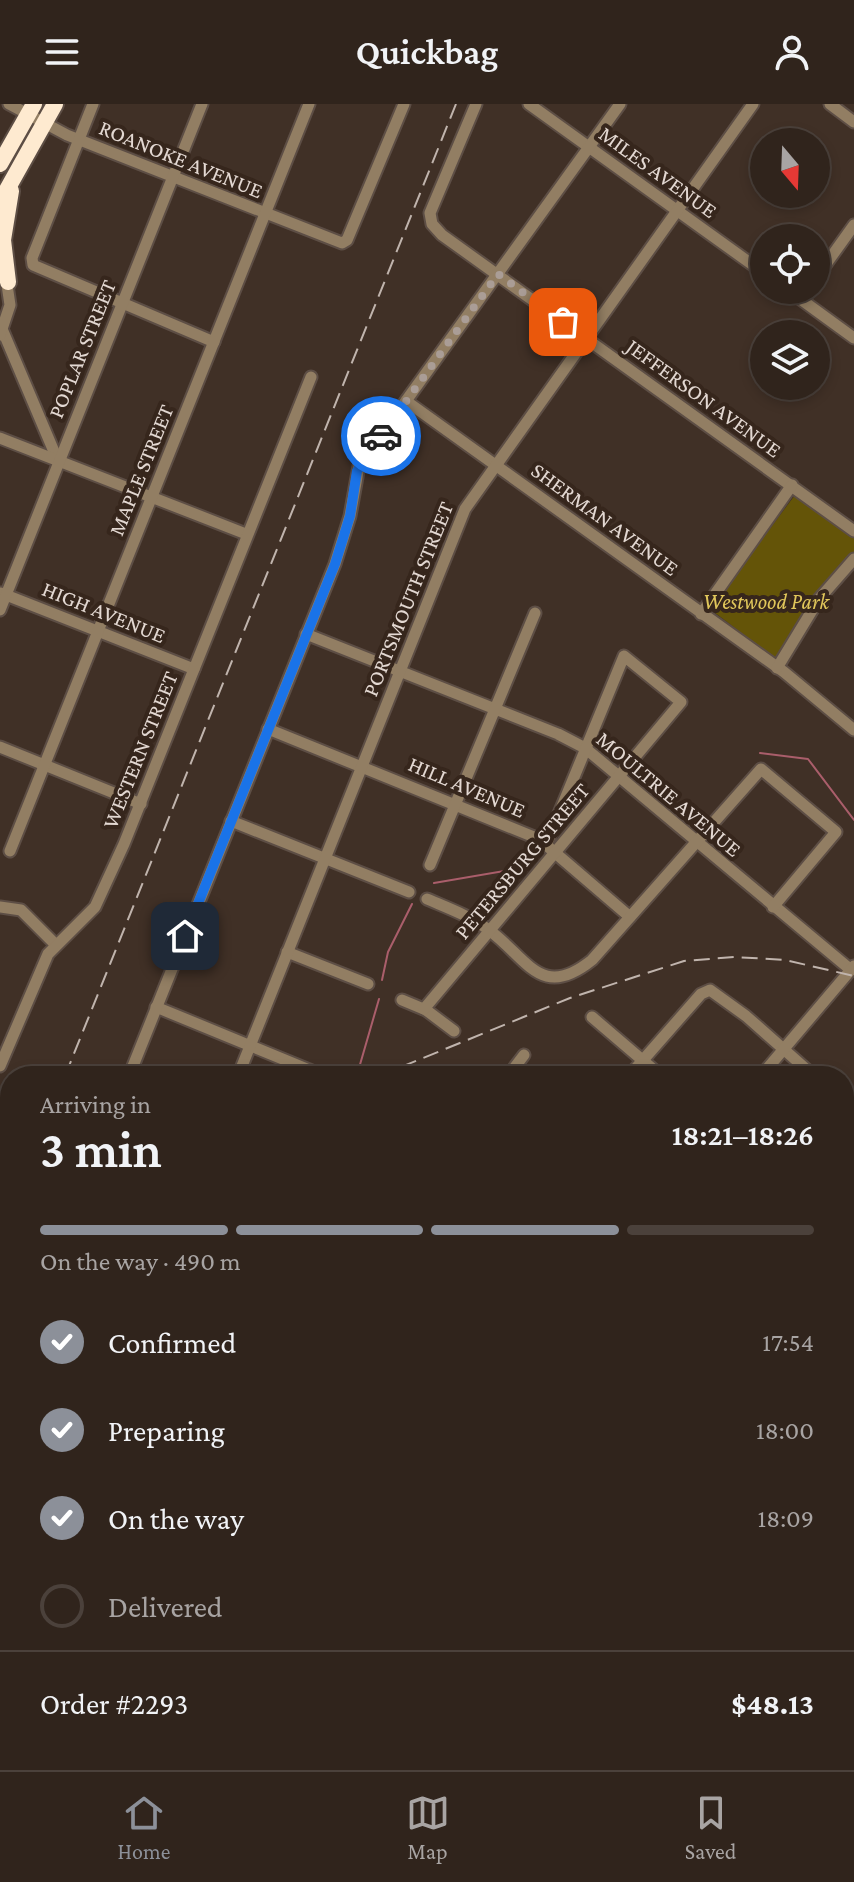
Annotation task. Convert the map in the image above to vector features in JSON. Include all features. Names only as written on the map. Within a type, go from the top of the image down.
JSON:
[{"type":"highway","points":[[0,202],[55,104]]},
{"type":"highway","points":[[0,164],[31,109]]},
{"type":"highway","points":[[8,282],[3,240],[16,174]]},
{"type":"street","name":"ROANOKE AVENUE","points":[[9,104],[31,109],[44,124],[79,140],[342,243],[347,240],[404,104]]},
{"type":"street","points":[[93,104],[32,261],[37,269],[214,342]]},
{"type":"street","name":"POPLAR STREET","points":[[0,610],[3,594],[202,104]]},
{"type":"street","name":"MAPLE STREET","points":[[10,851],[309,104]]},
{"type":"street","name":"JEFFERSON AVENUE","points":[[476,104],[430,213],[432,224],[452,243],[854,531]]},
{"type":"street","name":"MILES AVENUE","points":[[529,104],[750,263]]},
{"type":"street","points":[[133,1066],[345,534],[359,466],[620,104]]},
{"type":"street","name":"PORTSMOUTH STREET","points":[[242,1066],[462,515],[753,104]]},
{"type":"street","points":[[830,104],[854,122]]},
{"type":"street","points":[[830,258],[854,225]]},
{"type":"street","points":[[0,265],[8,282],[10,305],[1,332],[58,461]]},
{"type":"street","points":[[814,304],[854,338]]},
{"type":"street","name":"WESTERN STREET","points":[[0,1066],[42,966],[55,944],[95,907],[141,804],[311,377]]},
{"type":"street","name":"SHERMAN AVENUE","points":[[406,401],[777,668],[854,730]]},
{"type":"street","points":[[0,438],[246,534]]},
{"type":"street","points":[[701,614],[792,485]]},
{"type":"street","points":[[777,668],[819,599],[854,559]]},
{"type":"street","name":"HIGH AVENUE","points":[[3,594],[194,669]]},
{"type":"street","points":[[430,865],[535,613]]},
{"type":"street","name":"MOULTRIE AVENUE","points":[[306,634],[585,748],[773,907],[852,968]]},
{"type":"street","name":"PETERSBURG STREET","points":[[424,1009],[489,931],[550,849],[619,776],[681,702],[624,656],[585,748]]},
{"type":"street","name":"HILL AVENUE","points":[[268,729],[455,803],[550,849],[630,917]]},
{"type":"street","points":[[0,747],[141,804]]},
{"type":"street","points":[[550,849],[585,748]]},
{"type":"street","points":[[427,899],[467,916],[538,974],[553,979],[567,977],[592,960],[761,769],[836,832],[773,907]]},
{"type":"street","points":[[231,821],[409,892]]},
{"type":"street","points":[[0,907],[21,910],[55,944]]},
{"type":"street","points":[[287,952],[368,984]]},
{"type":"street","points":[[770,1066],[852,968]]},
{"type":"street","points":[[638,1066],[701,994],[715,991],[803,1066]]},
{"type":"street","points":[[402,1000],[424,1009],[454,1031]]},
{"type":"street","points":[[156,1007],[299,1066]]},
{"type":"street","points":[[592,1017],[649,1066]]},
{"type":"street","points":[[516,1066],[524,1055]]},
{"type":"green space","name":"Westwood Park","points":[[795,495],[854,538],[854,553],[815,596],[776,659],[710,609]]},
{"type":"waterway","points":[[760,753],[808,759],[854,820]]},
{"type":"waterway","points":[[434,883],[522,868]]},
{"type":"waterway","points":[[382,980],[388,952],[412,904]]},
{"type":"waterway","points":[[360,1066],[379,999]]},
{"type":"railway","points":[[69,1066],[456,104]]},
{"type":"railway","points":[[403,1066],[570,998],[684,961],[735,957],[785,960],[854,976]]},
{"type":"way so far","points":[[381,436],[498,274],[563,322]]},
{"type":"route","points":[[185,936],[335,564],[350,516],[357,471],[381,436]]}]
